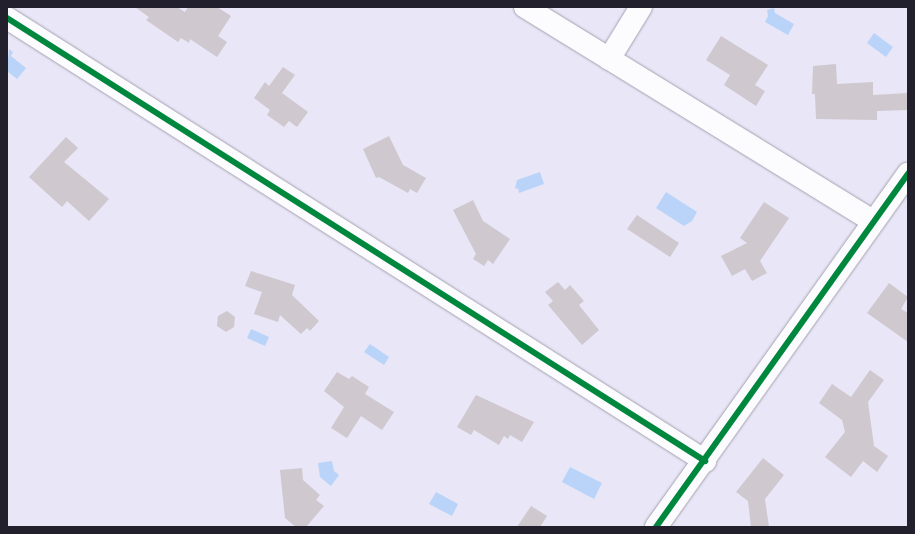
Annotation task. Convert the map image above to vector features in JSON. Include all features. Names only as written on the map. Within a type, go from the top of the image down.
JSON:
[{"type":"street","points":[[525,7],[873,221]]},
{"type":"street","points":[[609,58],[641,7]]},
{"type":"street","points":[[7,18],[705,461]]},
{"type":"street","points":[[656,527],[705,461],[873,221],[908,174]]},
{"type":"water","points":[[774,8],[775,13],[794,24],[788,35],[765,22],[768,16],[767,10]]},
{"type":"water","points":[[874,33],[893,47],[886,57],[867,43]]},
{"type":"water","points":[[9,49],[13,52],[11,56],[26,68],[17,79],[7,71]]},
{"type":"water","points":[[540,172],[544,184],[519,193],[518,188],[515,189],[517,180]]},
{"type":"water","points":[[666,192],[697,212],[692,221],[684,226],[656,208]]},
{"type":"water","points":[[251,329],[269,337],[265,346],[247,338]]},
{"type":"water","points":[[370,344],[389,357],[384,365],[364,352]]},
{"type":"water","points":[[332,461],[334,471],[339,475],[331,486],[320,477],[318,463]]},
{"type":"water","points":[[570,467],[602,483],[594,499],[562,482]]},
{"type":"water","points":[[436,492],[458,504],[452,516],[429,504]]},
{"type":"building","points":[[135,7],[177,7],[185,12],[188,7],[217,7],[231,16],[218,36],[227,42],[217,57],[190,39],[189,43],[181,38],[178,42],[146,20],[149,17]]},
{"type":"building","points":[[721,36],[768,65],[755,85],[765,91],[756,106],[724,85],[730,75],[706,60]]},
{"type":"building","points":[[836,64],[837,84],[873,82],[873,95],[908,93],[908,110],[877,111],[877,120],[816,119],[815,94],[812,94],[813,66]]},
{"type":"building","points":[[283,67],[295,75],[282,93],[308,112],[297,127],[289,121],[284,127],[267,115],[270,110],[254,98],[265,82],[269,86]]},
{"type":"building","points":[[389,136],[403,165],[426,178],[417,193],[410,189],[408,193],[379,177],[376,178],[363,149]]},
{"type":"building","points":[[66,137],[78,148],[64,162],[109,199],[89,221],[67,201],[62,207],[29,177]]},
{"type":"building","points":[[473,200],[483,221],[510,239],[493,264],[488,260],[484,266],[473,259],[476,254],[453,210]]},
{"type":"building","points":[[764,202],[789,218],[760,261],[767,273],[752,281],[745,269],[732,276],[721,256],[747,243],[740,238]]},
{"type":"building","points":[[637,215],[679,243],[670,257],[627,229]]},
{"type":"building","points":[[251,271],[295,285],[292,295],[319,321],[310,331],[307,328],[301,334],[280,315],[278,322],[254,314],[262,292],[245,286]]},
{"type":"building","points":[[558,282],[565,290],[570,285],[584,301],[579,305],[599,330],[582,345],[548,305],[553,301],[545,292]]},
{"type":"building","points":[[889,283],[908,297],[901,309],[908,313],[908,342],[867,313]]},
{"type":"building","points":[[227,311],[235,317],[234,327],[226,332],[217,326],[218,316]]},
{"type":"building","points":[[870,370],[884,380],[868,402],[874,446],[888,456],[877,472],[863,461],[851,477],[825,457],[845,432],[842,420],[819,403],[832,384],[851,397]]},
{"type":"building","points":[[337,372],[349,379],[352,376],[369,387],[365,394],[394,412],[382,430],[361,416],[347,438],[331,428],[344,407],[324,391]]},
{"type":"building","points":[[476,395],[534,422],[522,442],[510,435],[508,439],[504,436],[499,445],[474,430],[471,435],[457,427]]},
{"type":"building","points":[[763,458],[784,475],[765,499],[769,527],[751,527],[748,501],[736,492]]},
{"type":"building","points":[[302,468],[303,480],[320,495],[316,500],[324,506],[306,527],[296,527],[285,518],[280,470]]},
{"type":"building","points":[[531,506],[547,516],[540,527],[517,527]]},
{"type":"cycle path","points":[[7,18],[705,461]]},
{"type":"cycle path","points":[[656,527],[908,174]]}]
